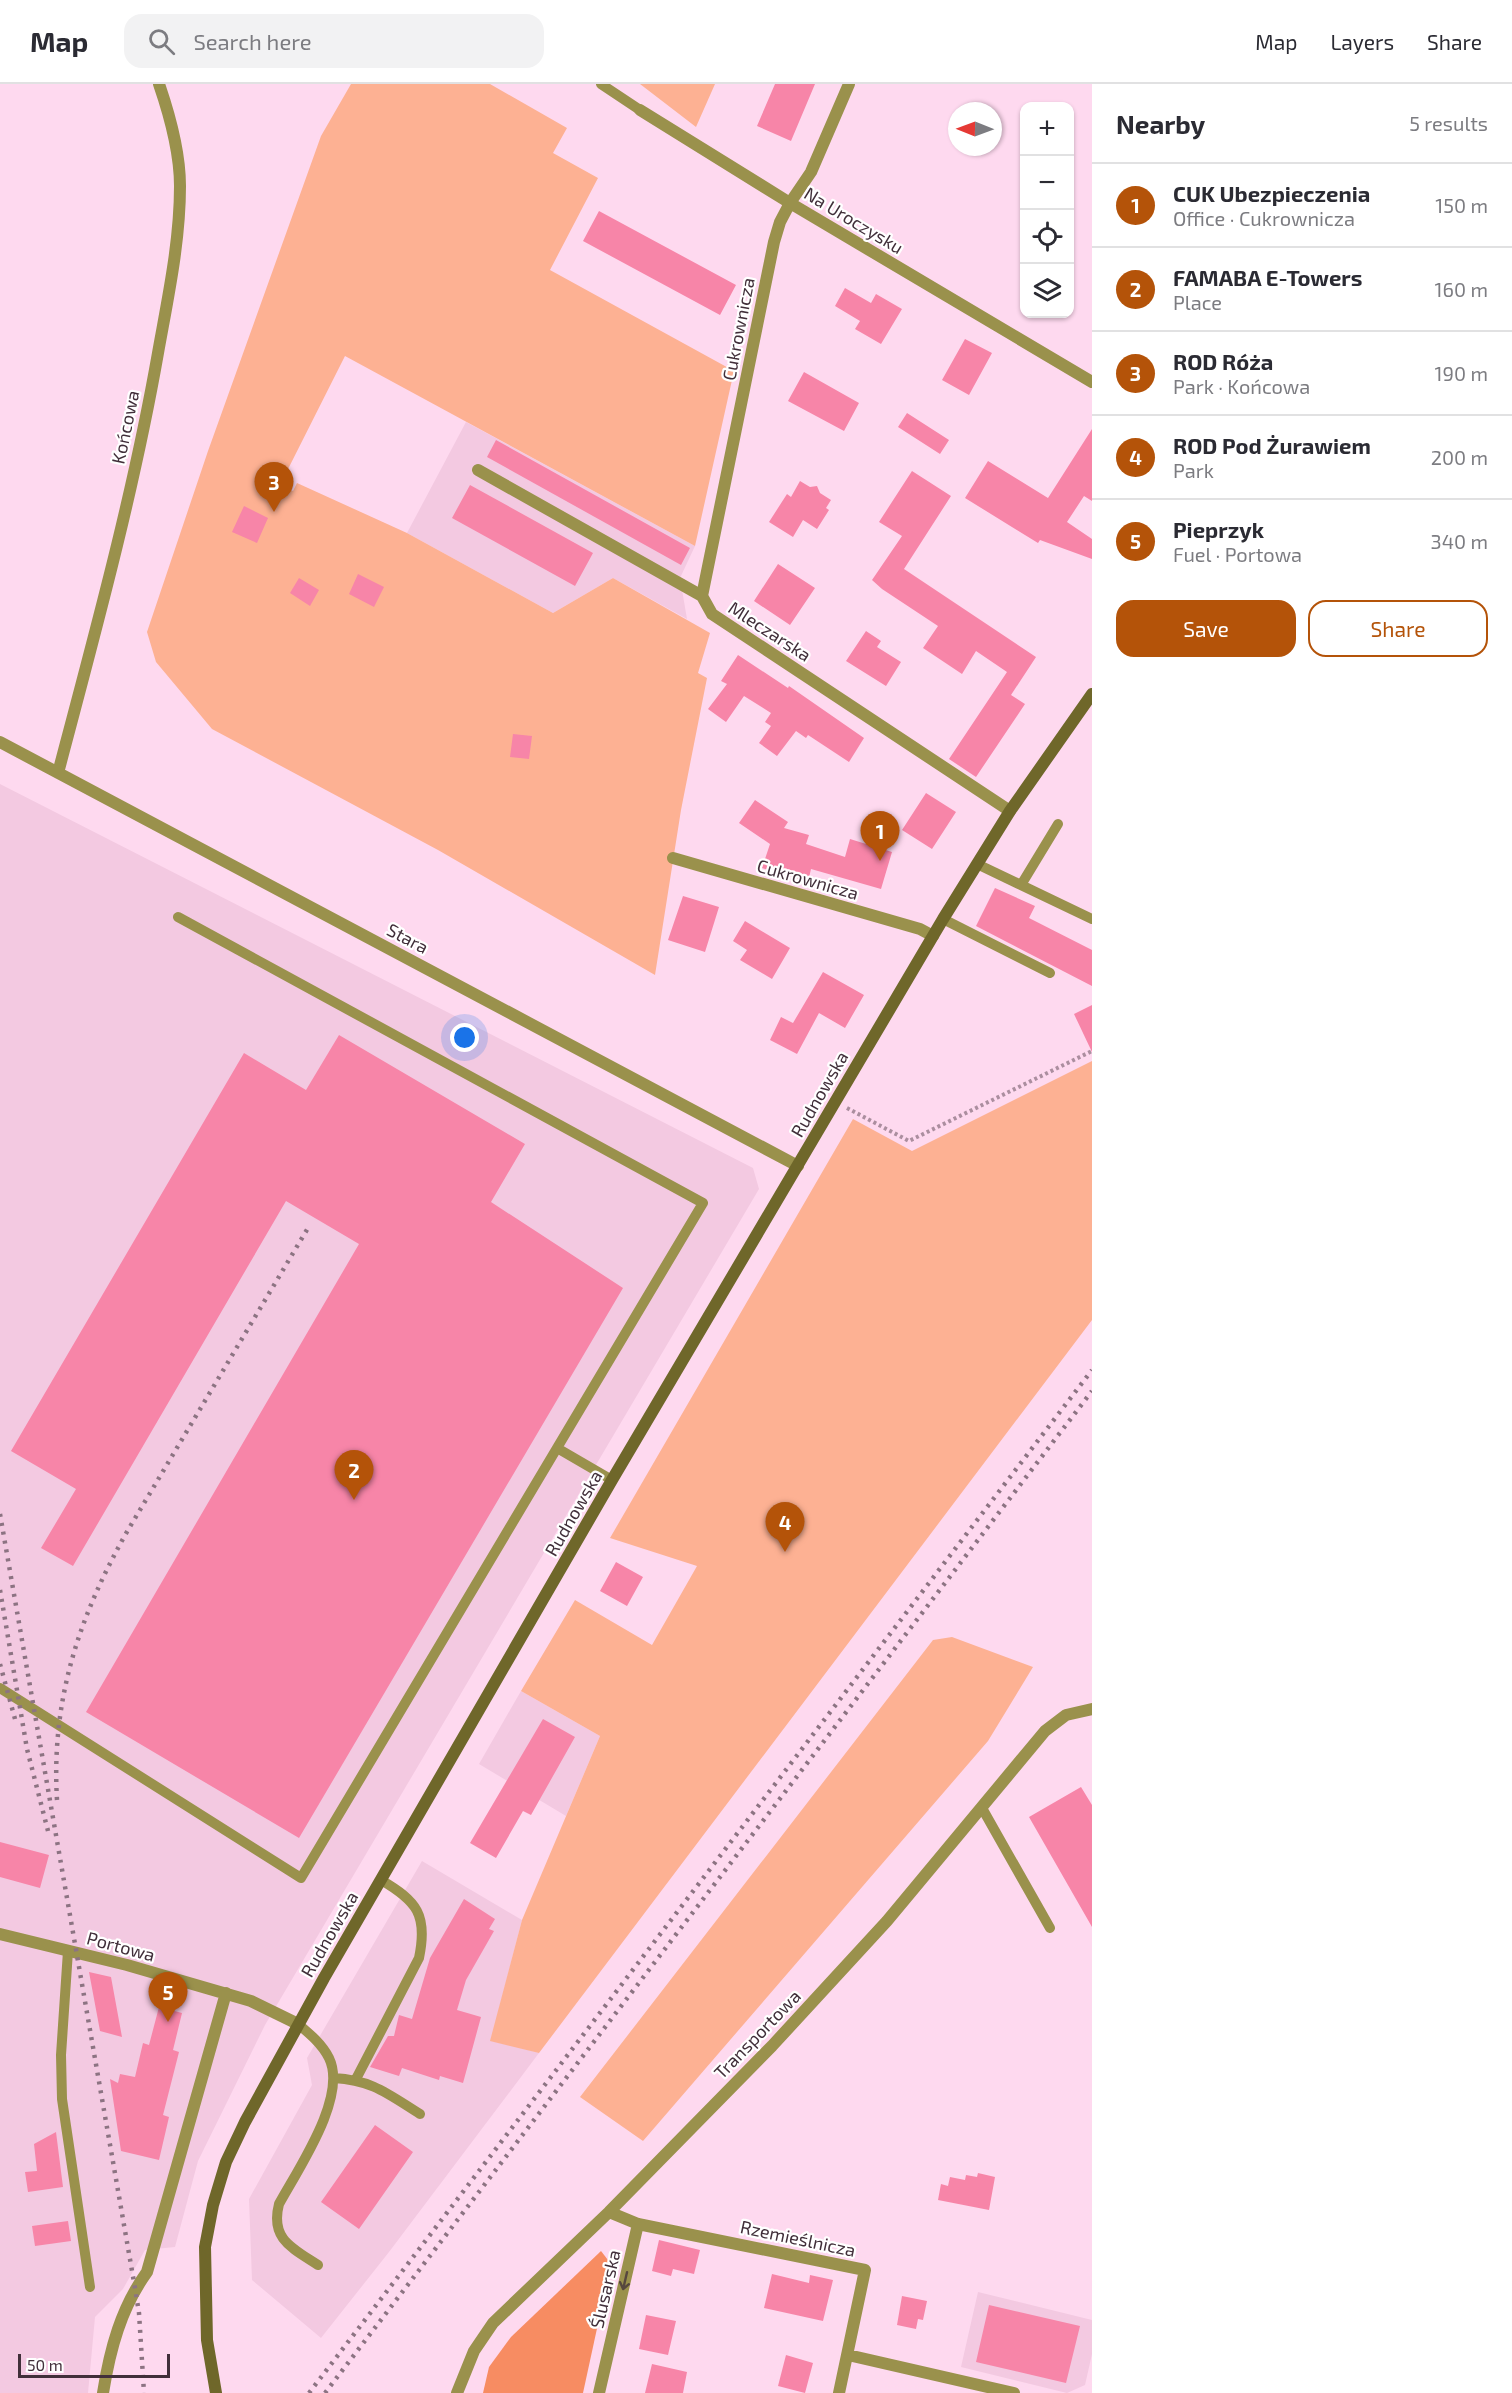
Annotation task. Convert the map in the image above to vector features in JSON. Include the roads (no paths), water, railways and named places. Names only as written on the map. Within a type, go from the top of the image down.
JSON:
[{"type":"main road","name":"Rudnowska","points":[[216,2393],[207,2340],[205,2247],[213,2205],[226,2163],[245,2122],[298,2024],[612,1480],[943,919],[1010,811],[1092,694]]},
{"type":"street","name":"Końcowa","points":[[58,773],[112,568],[144,430],[176,249],[180,184],[172,122],[159,84]]},
{"type":"street","name":"Cukrownicza","points":[[702,596],[774,242],[789,203],[811,172],[849,84]]},
{"type":"street","name":"Na Uroczysku","points":[[640,110],[789,203],[1092,382]]},
{"type":"street","name":"Mleczarska","points":[[477,470],[702,596],[712,614],[1010,811]]},
{"type":"street","name":"Stara","points":[[0,742],[798,1166]]},
{"type":"street","name":"Cukrownicza","points":[[673,858],[920,929],[933,936]]},
{"type":"street","name":"Transportowa","points":[[457,2393],[474,2351],[493,2323],[609,2212],[772,2046],[887,1922],[1045,1731],[1066,1715],[1092,1709]]},
{"type":"street","name":"Portowa","points":[[0,1934],[251,2001],[298,2024]]},
{"type":"street","points":[[103,2393],[119,2321],[135,2288],[147,2272],[226,1994]]},
{"type":"street","points":[[609,2212],[638,2224]]},
{"type":"street","name":"Rzemieślnicza","points":[[638,2224],[865,2270],[839,2393]]},
{"type":"street","name":"Ślusarska","points":[[599,2393],[638,2224]]},
{"type":"street","points":[[848,2355],[1014,2393]]},
{"type":"lane","name":"Na Uroczysku","points":[[601,84],[640,110]]},
{"type":"lane","points":[[1022,885],[1058,824]]},
{"type":"lane","points":[[977,864],[1092,919]]},
{"type":"lane","points":[[0,1688],[302,1878],[703,1203],[177,917]]},
{"type":"lane","points":[[943,919],[1050,973]]},
{"type":"lane","points":[[557,1448],[612,1480]]},
{"type":"lane","points":[[982,1808],[1050,1928]]},
{"type":"lane","points":[[356,2079],[419,1958],[423,1940],[421,1921],[415,1906],[406,1896],[381,1880]]},
{"type":"lane","points":[[68,1951],[61,2055],[62,2099],[90,2287]]},
{"type":"lane","points":[[298,2024],[322,2047],[330,2061],[334,2078],[332,2098],[325,2118],[279,2204],[276,2214],[277,2229],[284,2242],[318,2265]]},
{"type":"lane","points":[[334,2078],[356,2079],[376,2086],[420,2114]]},
{"type":"railway","points":[[57,1800],[56,1763],[64,1693],[82,1627],[95,1594],[128,1530],[308,1228]]},
{"type":"railway","points":[[309,2393],[1092,1370]]},
{"type":"railway","points":[[325,2393],[1092,1391]]},
{"type":"railway","points":[[0,1514],[135,2288],[139,2313],[144,2393]]},
{"type":"railway","points":[[0,1590],[27,1749],[48,1831]]},
{"type":"railway","points":[[0,1664],[15,1719]]},
{"type":"place","name":"ROD Róża","points":[[274,512]]},
{"type":"place","name":"CUK Ubezpieczenia","points":[[880,861]]},
{"type":"place","name":"FAMABA E-Towers","points":[[354,1500]]},
{"type":"place","name":"ROD Pod Żurawiem","points":[[785,1552]]},
{"type":"place","name":"Pieprzyk","points":[[168,2022]]}]
